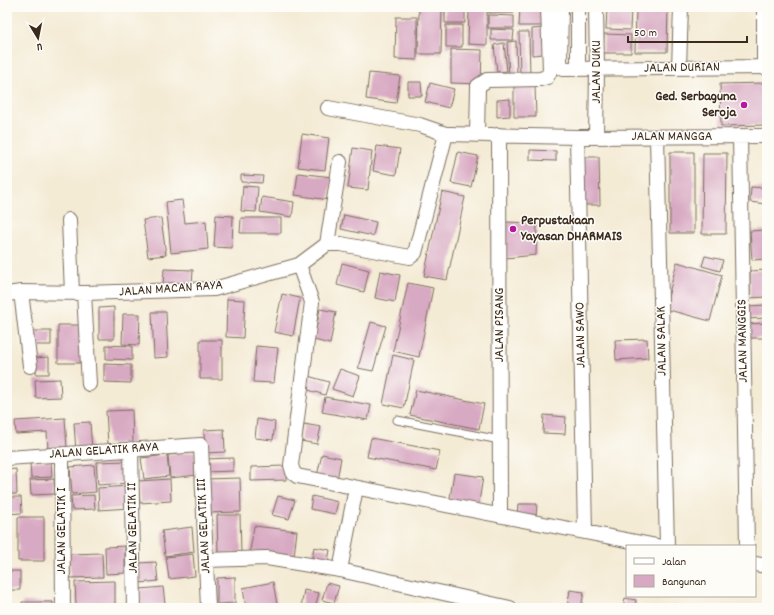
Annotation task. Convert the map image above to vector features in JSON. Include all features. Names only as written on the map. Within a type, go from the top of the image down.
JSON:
[{"type":"street","name":"JALAN DURIAN","points":[[561,7],[560,62],[563,69],[765,68]]},
{"type":"street","points":[[578,7],[578,69]]},
{"type":"street","name":"JALAN DUKU","points":[[596,7],[598,69],[596,137]]},
{"type":"street","points":[[679,68],[681,7]]},
{"type":"street","points":[[764,7],[765,68]]},
{"type":"street","points":[[477,135],[478,86],[487,80],[540,80],[546,77],[550,71]]},
{"type":"street","points":[[328,108],[420,125],[446,134],[496,135]]},
{"type":"street","points":[[446,134],[577,137]]},
{"type":"street","points":[[340,162],[328,244],[341,244],[404,257],[410,256],[415,253],[446,134]]},
{"type":"street","name":"JALAN PISANG","points":[[496,135],[500,514]]},
{"type":"street","name":"JALAN MANGGIS","points":[[740,136],[747,545]]},
{"type":"street","name":"JALAN MANGGA","points":[[577,137],[767,136]]},
{"type":"street","name":"JALAN SAWO","points":[[577,137],[585,532]]},
{"type":"street","name":"JALAN SALAK","points":[[657,137],[667,545]]},
{"type":"street","points":[[69,220],[89,384]]},
{"type":"street","name":"JALAN MACAN RAYA","points":[[14,293],[78,293],[214,288],[299,265],[328,244]]},
{"type":"street","points":[[299,265],[312,302],[290,465],[293,472],[297,476],[500,514],[652,545]]},
{"type":"street","points":[[14,293],[30,366]]},
{"type":"street","name":"JALAN GELATIK RAYA","points":[[7,458],[201,445]]},
{"type":"street","name":"JALAN GELATIK III","points":[[201,445],[208,608]]},
{"type":"street","name":"JALAN GELATIK II","points":[[131,449],[134,608]]},
{"type":"street","name":"JALAN GELATIK I","points":[[62,455],[63,608]]},
{"type":"street","points":[[340,570],[356,488]]},
{"type":"street","points":[[206,560],[256,557],[340,570],[510,608]]},
{"type":"street","points":[[756,564],[767,566]]},
{"type":"lane","points":[[398,420],[500,440]]},
{"type":"building","points":[[419,7],[442,7],[441,54],[418,54]]},
{"type":"building","points":[[445,7],[465,7],[465,23],[445,23]]},
{"type":"building","points":[[469,7],[487,7],[487,45],[468,44]]},
{"type":"building","points":[[489,7],[514,7],[514,13],[489,13]]},
{"type":"building","points":[[520,7],[543,7],[543,26],[519,26]]},
{"type":"building","points":[[636,7],[668,7],[667,52],[635,52]]},
{"type":"building","points":[[607,9],[631,10],[630,30],[606,29]]},
{"type":"building","points":[[488,15],[514,16],[514,28],[488,28]]},
{"type":"building","points":[[396,17],[417,17],[417,60],[395,59]]},
{"type":"building","points":[[446,25],[462,25],[462,47],[446,47]]},
{"type":"building","points":[[544,28],[544,54],[532,55],[532,29]]},
{"type":"building","points":[[491,29],[514,30],[513,40],[491,40]]},
{"type":"building","points":[[519,32],[529,32],[530,76],[520,77]]},
{"type":"building","points":[[604,34],[631,35],[631,53],[603,53]]},
{"type":"building","points":[[516,41],[517,75],[509,76],[507,42]]},
{"type":"building","points":[[504,43],[507,71],[497,72],[494,45]]},
{"type":"building","points":[[451,49],[482,50],[481,84],[451,83]]},
{"type":"building","points":[[369,73],[400,76],[396,103],[366,99]]},
{"type":"building","points":[[408,82],[421,82],[422,96],[408,96]]},
{"type":"building","points":[[430,83],[454,89],[449,108],[425,102]]},
{"type":"building","name":"Ged. Serbaguna Seroja","points":[[767,83],[767,125],[721,126],[720,84]]},
{"type":"building","points":[[514,86],[535,86],[536,117],[514,117]]},
{"type":"building","points":[[510,99],[510,116],[497,117],[497,100]]},
{"type":"building","points":[[302,134],[329,138],[325,170],[298,167]]},
{"type":"building","points":[[377,146],[400,149],[396,175],[373,171]]},
{"type":"building","points":[[353,148],[372,151],[368,190],[348,188]]},
{"type":"building","points":[[530,150],[556,151],[556,161],[530,160]]},
{"type":"building","points":[[458,152],[478,156],[471,187],[451,183]]},
{"type":"building","points":[[670,152],[694,152],[694,233],[670,233]]},
{"type":"building","points":[[703,153],[727,153],[726,234],[702,234]]},
{"type":"building","points":[[578,157],[599,157],[600,205],[580,205]]},
{"type":"building","points":[[298,173],[332,177],[329,200],[295,195]]},
{"type":"building","points":[[241,175],[263,176],[262,183],[241,182]]},
{"type":"building","points":[[243,186],[258,187],[256,212],[241,211]]},
{"type":"building","points":[[751,187],[767,188],[766,204],[750,202]]},
{"type":"building","points":[[442,192],[465,197],[447,280],[424,276]]},
{"type":"building","points":[[262,197],[294,202],[292,217],[260,212]]},
{"type":"building","points":[[182,200],[185,223],[206,221],[208,249],[171,253],[166,202]]},
{"type":"building","points":[[216,215],[233,216],[232,248],[214,247]]},
{"type":"building","points":[[344,215],[376,222],[373,236],[341,229]]},
{"type":"building","points":[[161,218],[166,255],[148,257],[143,220]]},
{"type":"building","points":[[241,218],[281,218],[281,233],[240,233]]},
{"type":"building","points":[[505,222],[537,223],[536,255],[506,258]]},
{"type":"building","points":[[765,230],[767,259],[752,260],[750,231]]},
{"type":"building","points":[[705,256],[723,260],[720,271],[702,266]]},
{"type":"building","points":[[677,262],[722,275],[710,321],[665,309]]},
{"type":"building","points":[[342,263],[369,270],[364,292],[337,285]]},
{"type":"building","points":[[164,269],[193,270],[192,286],[163,285]]},
{"type":"building","points":[[767,270],[767,297],[750,298],[750,271]]},
{"type":"building","points":[[380,271],[400,275],[395,302],[375,298]]},
{"type":"building","points":[[408,283],[433,288],[419,357],[393,351]]},
{"type":"building","points":[[282,294],[300,298],[293,336],[274,332]]},
{"type":"building","points":[[227,299],[245,300],[243,338],[226,337]]},
{"type":"building","points":[[767,305],[767,318],[747,319],[746,306]]},
{"type":"building","points":[[114,307],[114,339],[99,339],[99,308]]},
{"type":"building","points":[[320,309],[336,312],[330,344],[314,340]]},
{"type":"building","points":[[152,312],[166,312],[168,357],[154,358]]},
{"type":"building","points":[[123,314],[140,314],[139,345],[122,344]]},
{"type":"building","points":[[371,322],[386,326],[373,371],[358,368]]},
{"type":"building","points":[[767,323],[767,338],[746,338],[745,324]]},
{"type":"building","points":[[58,325],[84,325],[83,363],[58,363]]},
{"type":"building","points":[[30,331],[51,331],[51,345],[30,345]]},
{"type":"building","points":[[647,339],[648,358],[616,360],[615,340]]},
{"type":"building","points":[[200,340],[222,340],[222,379],[200,379]]},
{"type":"building","points":[[106,345],[132,346],[132,360],[106,359]]},
{"type":"building","points":[[256,346],[278,348],[274,383],[253,382]]},
{"type":"building","points":[[393,355],[414,360],[404,408],[383,404]]},
{"type":"building","points":[[49,357],[49,374],[36,374],[36,358]]},
{"type":"building","points":[[104,364],[131,365],[131,383],[104,382]]},
{"type":"building","points":[[340,369],[360,376],[353,396],[332,389]]},
{"type":"building","points":[[308,376],[329,382],[325,395],[305,389]]},
{"type":"building","points":[[60,379],[61,397],[36,398],[35,380]]},
{"type":"building","points":[[416,390],[484,404],[479,429],[410,415]]},
{"type":"building","points":[[325,397],[371,405],[368,420],[322,412]]},
{"type":"building","points":[[132,410],[133,443],[108,444],[106,411]]},
{"type":"building","points":[[544,415],[566,417],[565,434],[543,433]]},
{"type":"building","points":[[65,418],[67,449],[48,450],[47,432],[16,434],[15,421]]},
{"type":"building","points":[[257,419],[275,422],[273,440],[255,438]]},
{"type":"building","points":[[90,422],[92,451],[76,452],[74,423]]},
{"type":"building","points":[[304,424],[321,427],[317,444],[301,441]]},
{"type":"building","points":[[224,429],[225,452],[205,453],[204,430]]},
{"type":"building","points":[[371,438],[440,451],[436,470],[367,457]]},
{"type":"building","points":[[195,452],[197,475],[170,478],[168,455]]},
{"type":"building","points":[[322,454],[341,458],[337,480],[317,476]]},
{"type":"building","points":[[167,455],[169,476],[144,479],[141,458]]},
{"type":"building","points":[[233,458],[233,471],[205,472],[205,459]]},
{"type":"building","points":[[51,460],[52,477],[31,478],[30,462]]},
{"type":"building","points":[[128,461],[129,483],[98,485],[96,462]]},
{"type":"building","points":[[94,465],[96,492],[72,494],[70,467]]},
{"type":"building","points":[[286,466],[286,480],[251,481],[251,467]]},
{"type":"building","points":[[16,469],[17,494],[7,494],[7,470]]},
{"type":"building","points":[[454,473],[483,477],[478,508],[449,504]]},
{"type":"building","points":[[240,478],[241,512],[205,513],[205,479]]},
{"type":"building","points":[[54,479],[55,494],[31,495],[30,480]]},
{"type":"building","points":[[170,479],[171,501],[140,503],[138,481]]},
{"type":"building","points":[[128,486],[129,508],[99,510],[98,488]]},
{"type":"building","points":[[94,495],[95,509],[72,510],[71,496]]},
{"type":"building","points":[[278,496],[295,500],[289,519],[272,515]]},
{"type":"building","points":[[312,496],[338,502],[335,514],[310,509]]},
{"type":"building","points":[[7,497],[21,497],[22,513],[7,514]]},
{"type":"building","points":[[518,504],[537,504],[536,517],[517,517]]},
{"type":"building","points":[[217,515],[240,515],[241,553],[218,554]]},
{"type":"building","points":[[18,517],[44,517],[44,561],[18,561]]},
{"type":"building","points":[[254,526],[297,531],[294,556],[250,551]]},
{"type":"building","points":[[192,527],[194,552],[165,556],[162,531]]},
{"type":"building","points":[[125,546],[125,573],[106,574],[105,547]]},
{"type":"building","points":[[314,547],[330,550],[327,566],[311,563]]},
{"type":"building","points":[[102,553],[103,577],[70,578],[70,554]]},
{"type":"building","points":[[193,554],[195,576],[169,579],[166,557]]},
{"type":"building","points":[[156,562],[158,581],[140,583],[138,563]]},
{"type":"building","points":[[7,571],[20,571],[20,590],[7,590]]},
{"type":"building","points":[[235,577],[235,603],[217,604],[217,578]]},
{"type":"building","points":[[115,581],[115,605],[76,605],[75,582]]},
{"type":"building","points":[[273,582],[277,604],[246,608],[243,588]]},
{"type":"building","points":[[327,583],[339,586],[334,603],[322,600]]},
{"type":"building","points":[[163,587],[165,604],[141,606],[140,589]]},
{"type":"building","points":[[304,590],[319,593],[315,608],[301,608]]},
{"type":"building","points":[[570,590],[584,592],[581,608],[567,608]]},
{"type":"building","points":[[625,598],[636,600],[635,608],[623,608]]},
{"type":"building","points":[[22,602],[53,602],[53,608],[22,608]]},
{"type":"building","points":[[672,605],[684,607],[684,608],[672,608]]},
{"type":"place","name":"Ged. Serbaguna Seroja","points":[[744,105]]},
{"type":"place","name":"Perpustakaan Yayasan DHARMAIS","points":[[513,229]]}]
